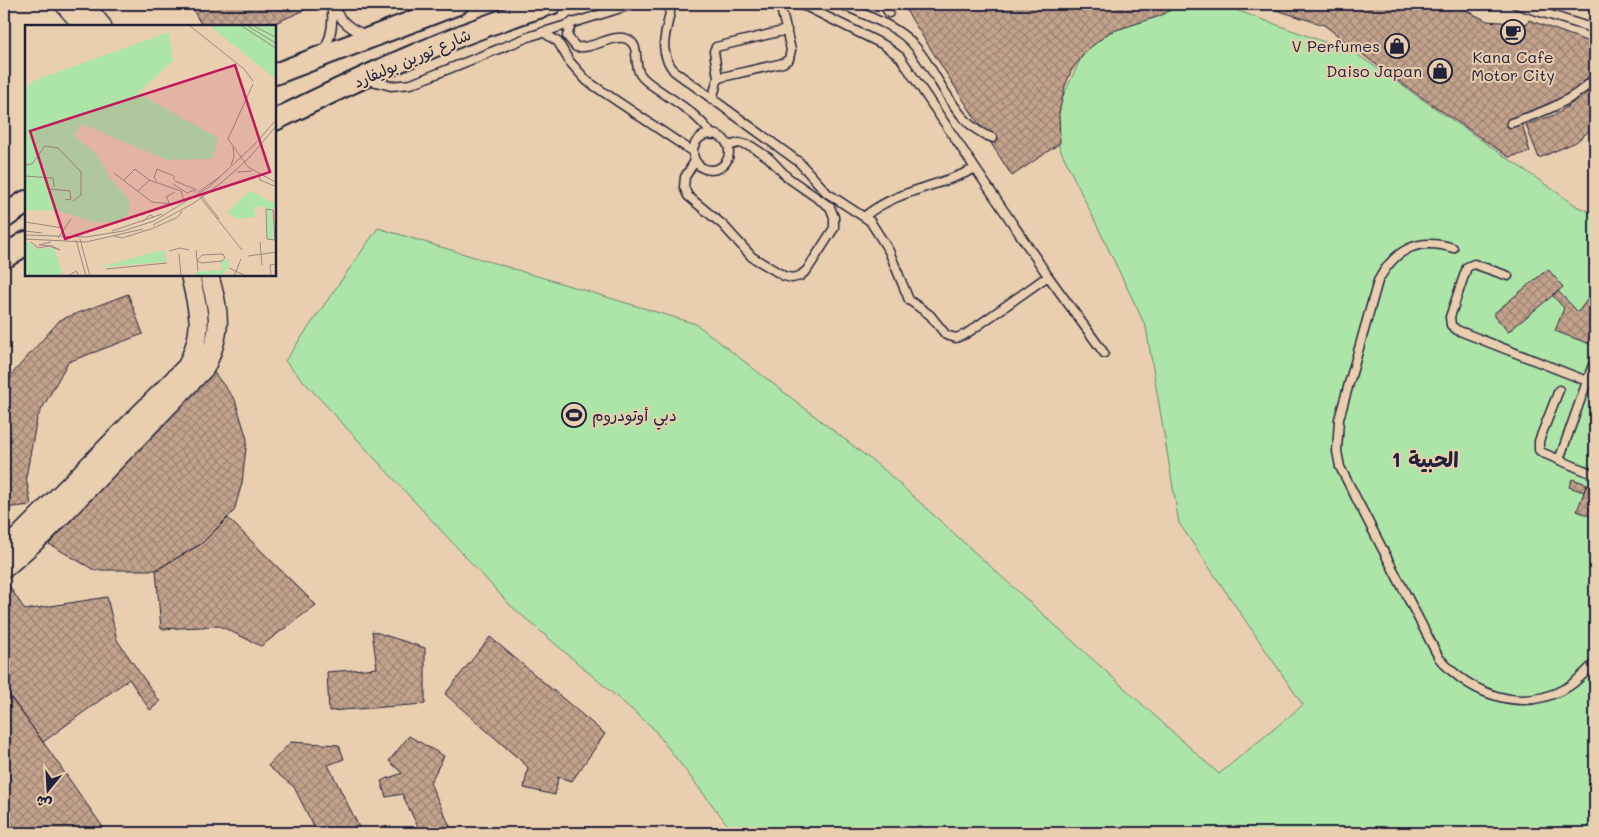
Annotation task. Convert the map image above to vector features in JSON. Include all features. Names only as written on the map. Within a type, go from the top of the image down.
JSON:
[{"type":"main road","name":"شارع تورين بوليفارد","points":[[279,122],[363,78],[464,35],[552,4]]},
{"type":"main road","name":"شارع تورين بوليفارد","points":[[279,70],[320,57],[452,5]]},
{"type":"main road","points":[[276,88],[284,79],[279,70]]},
{"type":"main road","points":[[4,217],[25,203]]},
{"type":"main road","points":[[4,257],[25,244]]},
{"type":"street","points":[[64,4],[82,25]]},
{"type":"street","points":[[86,5],[101,25]]},
{"type":"street","points":[[4,551],[187,366],[198,340],[200,323],[190,276]]},
{"type":"street","points":[[4,569],[46,533],[205,368],[216,346],[219,328],[218,306],[209,276]]},
{"type":"lane","points":[[332,4],[342,20],[352,28],[362,33],[374,35]]},
{"type":"lane","points":[[320,57],[330,36],[332,4]]},
{"type":"lane","points":[[363,78],[391,86],[405,86],[543,32],[634,4]]},
{"type":"lane","points":[[671,4],[663,48],[665,58],[674,72],[804,167],[827,194],[865,216],[874,226],[890,251],[909,300],[930,315],[943,332],[951,337],[966,334],[1048,276]]},
{"type":"lane","points":[[718,78],[786,62],[791,53],[781,5],[794,4],[807,7],[892,50],[906,64],[974,169],[1104,353]]},
{"type":"lane","points":[[841,4],[895,31],[909,41],[966,120],[978,132],[993,138]]},
{"type":"lane","points":[[883,4],[889,13]]},
{"type":"lane","points":[[1515,4],[1595,29]]},
{"type":"lane","points":[[572,22],[567,36],[576,47]]},
{"type":"lane","points":[[712,100],[718,78],[714,51],[716,46],[786,30]]},
{"type":"lane","points":[[543,32],[554,38],[587,81],[693,152]]},
{"type":"lane","points":[[565,54],[576,47],[587,48],[617,38],[627,39],[635,47],[637,69],[643,79],[693,113],[712,134],[722,138],[728,146],[727,160],[721,168],[706,170],[695,161],[693,152],[699,139],[712,134]]},
{"type":"lane","points":[[1511,123],[1540,114],[1567,100],[1594,82]]},
{"type":"lane","points":[[695,161],[685,177],[684,187],[688,196],[723,225],[752,257],[784,276],[792,278],[800,276],[834,228],[834,217],[830,207],[787,177],[769,158],[751,146],[739,143],[728,146]]},
{"type":"lane","points":[[865,216],[892,198],[942,183],[974,169]]},
{"type":"lane","points":[[1453,248],[1437,243],[1421,244],[1407,249],[1395,257],[1385,268],[1378,281],[1340,419],[1337,451],[1340,467],[1439,658],[1452,673],[1469,686],[1487,694],[1507,699],[1528,699],[1548,695],[1567,688],[1595,663]]},
{"type":"lane","points":[[1508,276],[1474,264],[1467,267],[1450,317],[1451,325],[1457,330],[1587,380]]},
{"type":"lane","points":[[1559,460],[1595,359]]},
{"type":"lane","points":[[1559,390],[1538,446],[1542,453],[1595,475]]},
{"type":"green space","name":"دبي أوتودروم","points":[[1170,4],[1219,4],[1355,53],[1578,207],[1595,214],[1595,833],[734,833],[652,727],[510,605],[285,361],[378,228],[696,324],[883,469],[1219,774],[1303,705],[1179,523],[1146,327],[1049,126],[1091,37]]},
{"type":"building","points":[[190,4],[319,4],[270,25],[201,25]]},
{"type":"building","points":[[902,4],[1181,4],[1160,16],[1110,32],[1086,51],[1071,71],[1065,86],[1059,113],[1060,143],[1012,176]]},
{"type":"building","points":[[1257,4],[1454,4],[1487,21],[1527,24],[1529,20],[1595,44],[1595,69],[1576,90],[1547,106],[1508,121],[1508,125],[1522,124],[1530,152],[1509,157],[1395,79],[1324,25]]},
{"type":"building","points":[[1587,92],[1595,101],[1595,126],[1576,142],[1539,158],[1526,125],[1557,114]]},
{"type":"building","points":[[1548,269],[1563,287],[1508,332],[1493,314]]},
{"type":"building","points":[[1558,291],[1578,312],[1590,296],[1595,302],[1595,346],[1555,331],[1564,308],[1552,295]]},
{"type":"building","points":[[128,294],[143,334],[68,362],[37,418],[26,477],[31,505],[4,508],[4,403],[12,374],[60,320]]},
{"type":"building","points":[[212,370],[235,400],[247,439],[242,483],[234,511],[201,544],[156,570],[94,570],[49,544]]},
{"type":"building","points":[[1572,479],[1587,484],[1584,492],[1569,487]]},
{"type":"building","points":[[1587,484],[1595,487],[1595,518],[1577,511]]},
{"type":"building","points":[[228,518],[316,605],[261,646],[220,626],[161,629],[156,570],[201,544]]},
{"type":"building","points":[[4,578],[25,610],[107,597],[117,640],[160,702],[150,710],[129,679],[43,742],[4,688]]},
{"type":"building","points":[[372,631],[425,648],[425,704],[329,711],[327,672],[377,668]]},
{"type":"building","points":[[490,637],[605,734],[572,781],[558,777],[555,795],[524,788],[528,767],[445,694]]},
{"type":"building","points":[[4,688],[107,833],[10,833],[4,823]]},
{"type":"building","points":[[409,736],[444,756],[430,783],[453,833],[421,833],[402,794],[386,797],[381,781],[402,773],[389,761]]},
{"type":"building","points":[[291,742],[339,745],[344,759],[328,765],[362,833],[317,833],[294,787],[268,766]]},
{"type":"place","name":"Kana Cafe Motor City","points":[[1513,32]]},
{"type":"place","name":"V Perfumes","points":[[1397,46]]},
{"type":"place","name":"Daiso Japan","points":[[1440,71]]},
{"type":"place","name":"دبي أوتودروم","points":[[574,415]]},
{"type":"district","name":"الحبية 1","points":[[1425,460]]}]
